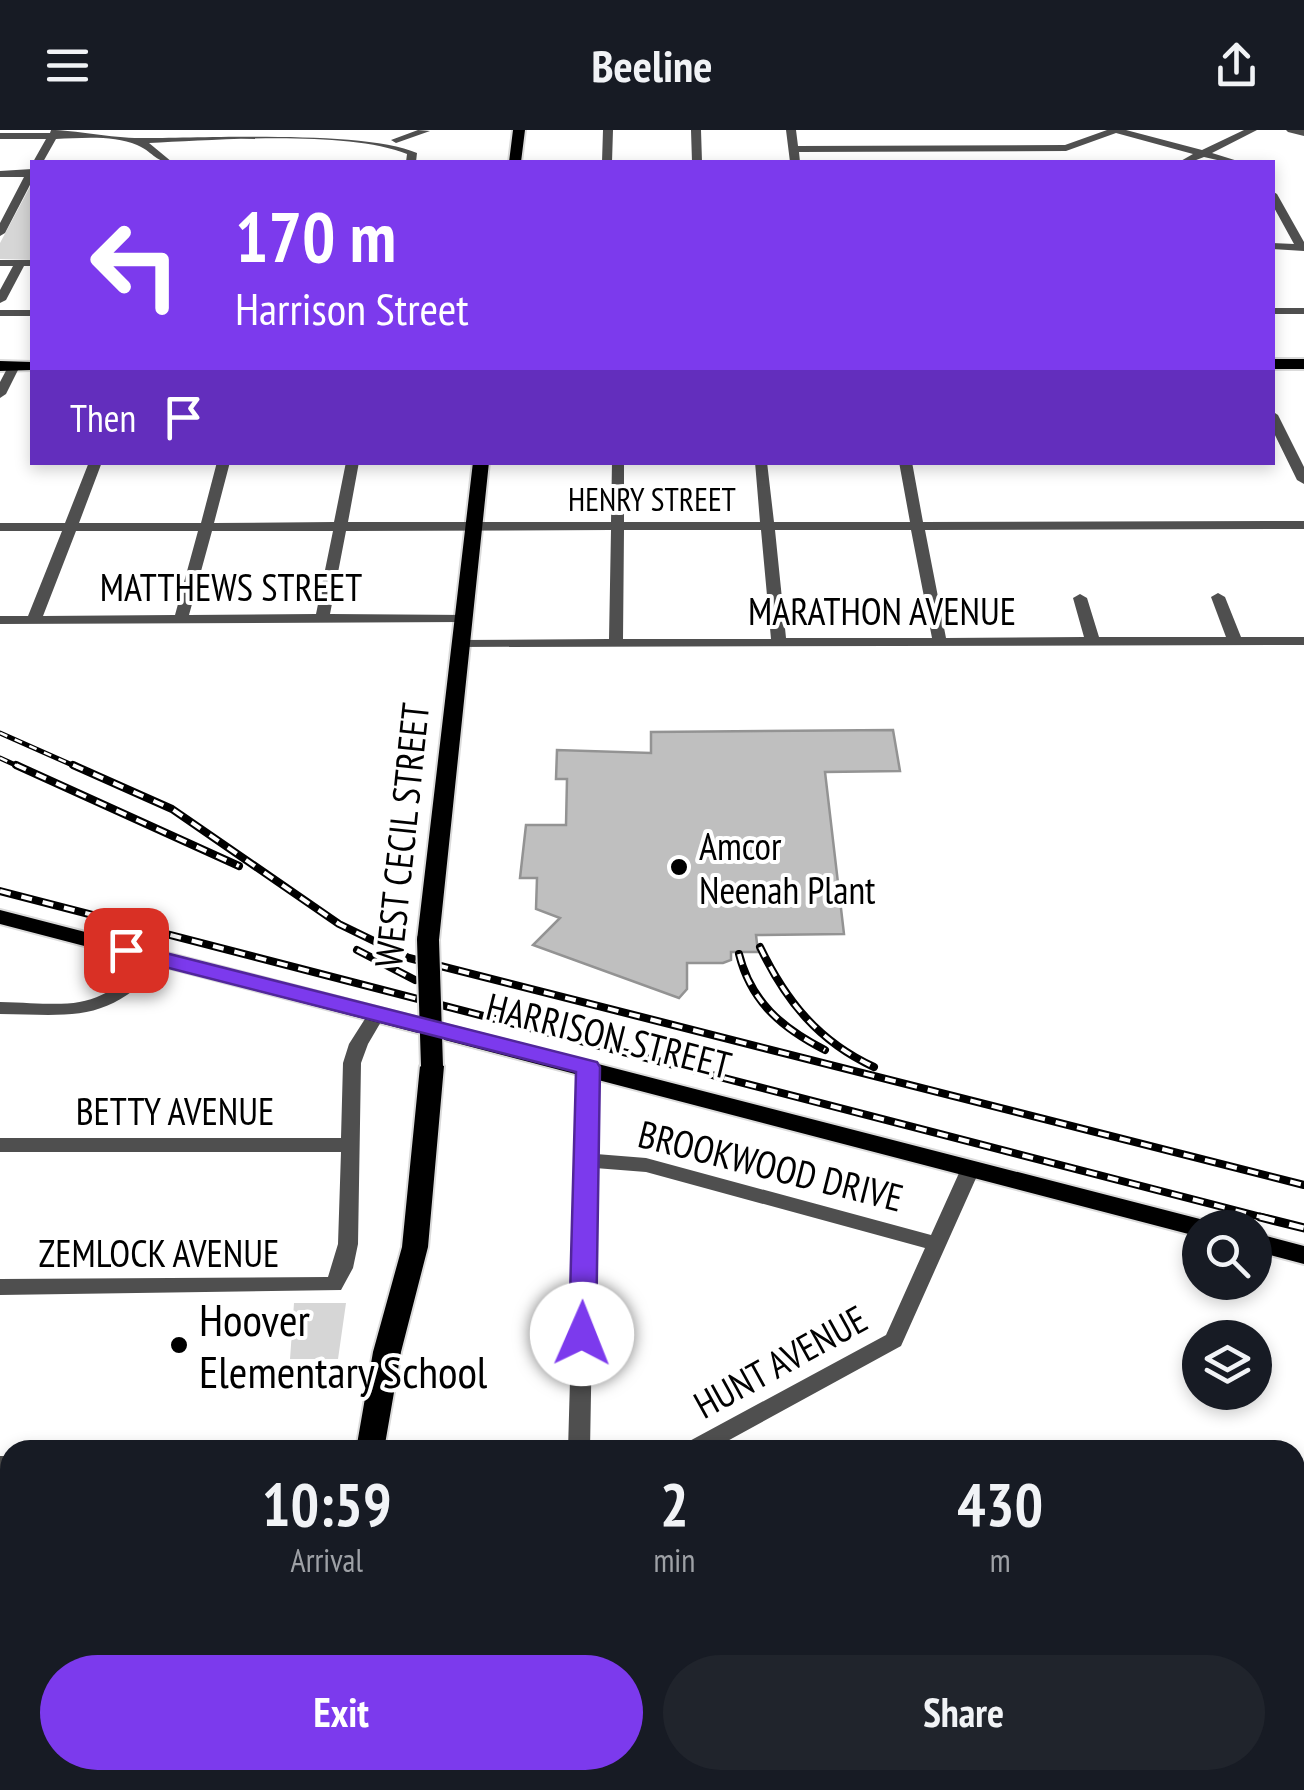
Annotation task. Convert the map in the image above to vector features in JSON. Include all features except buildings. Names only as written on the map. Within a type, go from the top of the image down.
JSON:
[{"type":"main road","points":[[515,160],[518,130]]},
{"type":"main road","points":[[1275,364],[1304,364]]},
{"type":"main road","name":"WEST CECIL STREET","points":[[372,1440],[387,1352],[415,1246],[432,1066],[428,940],[481,465]]},
{"type":"main road","name":"HARRISON STREET","points":[[0,917],[1182,1223]]},
{"type":"main road","points":[[1272,1247],[1304,1255]]},
{"type":"street","points":[[607,160],[608,130]]},
{"type":"street","points":[[696,130],[697,160]]},
{"type":"street","points":[[790,130],[795,160]]},
{"type":"street","points":[[793,149],[1066,148],[1116,130],[1230,160]]},
{"type":"street","points":[[1188,160],[1252,130]]},
{"type":"street","points":[[1292,130],[1304,134]]},
{"type":"street","points":[[396,140],[424,131]]},
{"type":"street","points":[[0,136],[54,133],[139,141],[176,135],[358,134],[396,140],[411,150],[411,160]]},
{"type":"street","points":[[39,160],[54,133]]},
{"type":"street","points":[[139,141],[164,160]]},
{"type":"street","points":[[0,174],[30,173]]},
{"type":"street","points":[[0,233],[4,217],[30,176]]},
{"type":"street","points":[[1275,199],[1303,248]]},
{"type":"street","points":[[1275,246],[1303,248]]},
{"type":"street","points":[[0,263],[26,262]]},
{"type":"street","points":[[0,300],[26,262]]},
{"type":"street","points":[[1275,311],[1304,311]]},
{"type":"street","points":[[0,313],[30,313]]},
{"type":"street","points":[[0,394],[7,366]]},
{"type":"street","points":[[1275,423],[1304,480]]},
{"type":"street","points":[[34,620],[95,465]]},
{"type":"street","points":[[181,619],[223,465]]},
{"type":"street","points":[[322,618],[353,465]]},
{"type":"street","points":[[616,643],[618,465]]},
{"type":"street","points":[[762,465],[779,642]]},
{"type":"street","points":[[905,465],[940,643]]},
{"type":"street","name":"HENRY STREET","points":[[0,527],[1304,525]]},
{"type":"street","points":[[1080,598],[1093,642]]},
{"type":"street","points":[[1218,598],[1235,642]]},
{"type":"street","name":"MATTHEWS STREET","points":[[0,620],[463,618]]},
{"type":"street","name":"MARATHON AVENUE","points":[[460,644],[1304,641]]},
{"type":"street","points":[[0,1008],[107,1004],[132,989],[158,958]]},
{"type":"street","points":[[350,1145],[352,1061],[376,1015]]},
{"type":"street","points":[[579,1440],[588,1067]]},
{"type":"street","name":"BETTY AVENUE","points":[[0,1145],[350,1145]]},
{"type":"street","name":"ZEMLOCK AVENUE","points":[[0,1287],[334,1285],[342,1272],[350,1219],[350,1145]]},
{"type":"street","name":"BROOKWOOD DRIVE","points":[[586,1160],[646,1165],[938,1244]]},
{"type":"street","name":"HUNT AVENUE","points":[[710,1440],[894,1340],[971,1167]]},
{"type":"shaded area","points":[[30,187],[30,260],[0,259],[0,243]]},
{"type":"shaded area","points":[[294,1303],[346,1303],[338,1359],[290,1359]]},
{"type":"railway","points":[[0,733],[79,768]]},
{"type":"railway","points":[[0,758],[22,768]]},
{"type":"railway","points":[[16,765],[239,866]]},
{"type":"railway","points":[[73,765],[172,809],[339,924],[409,958],[1304,1185]]},
{"type":"railway","points":[[0,891],[1234,1210]]},
{"type":"railway","points":[[760,947],[781,985],[806,1018],[836,1045],[874,1067]]},
{"type":"railway","points":[[357,950],[415,980]]},
{"type":"railway","points":[[739,954],[751,986],[770,1012],[825,1050]]},
{"type":"railway","points":[[1272,1220],[1304,1228]]},
{"type":"place","name":"Amcor Neenah Plant","points":[[679,867]]},
{"type":"place","name":"Hoover Elementary School","points":[[179,1345]]},
{"type":"route","points":[[126,950],[588,1067],[582,1334]]}]
